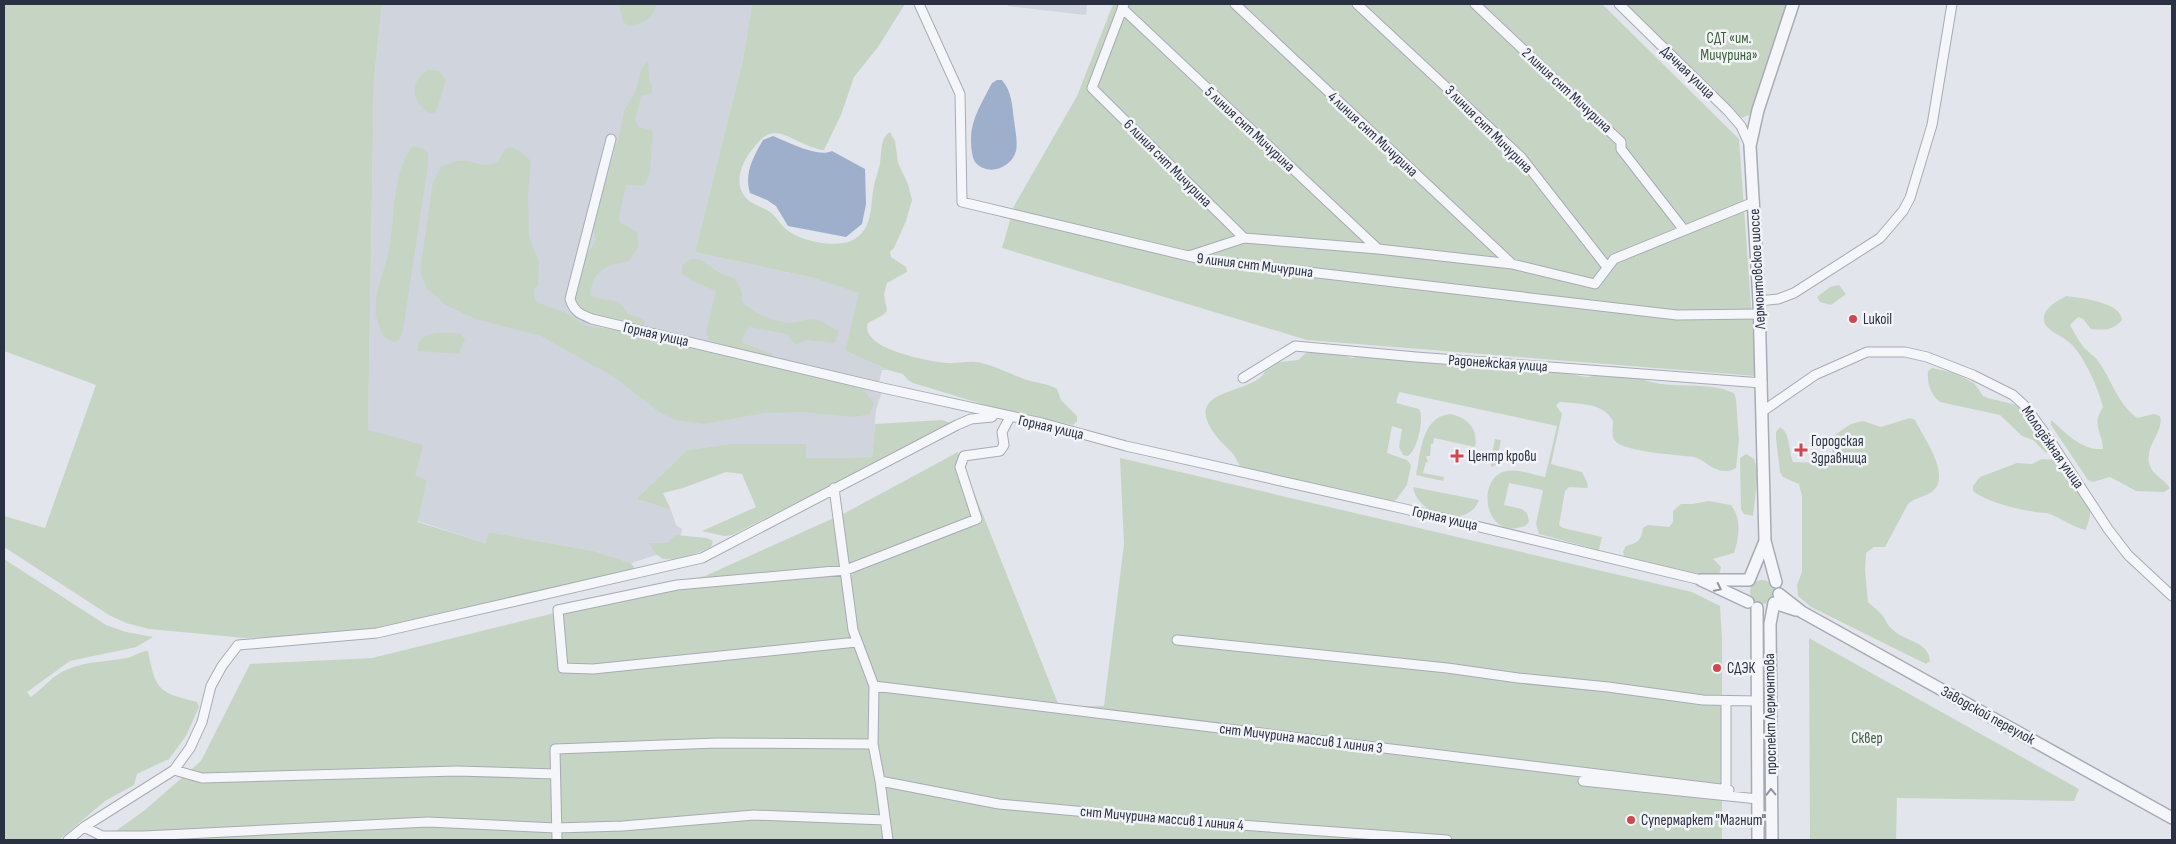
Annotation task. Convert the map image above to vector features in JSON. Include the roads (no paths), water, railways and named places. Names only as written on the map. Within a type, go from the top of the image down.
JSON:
[{"type":"street","name":"9 линия снт Мичурина","points":[[919,4],[960,94],[962,202],[1205,260],[1677,315],[1760,314]]},
{"type":"street","name":"4 линия снт Мичурина","points":[[1235,4],[1512,264]]},
{"type":"street","name":"3 линия снт Мичурина","points":[[1357,4],[1521,157],[1607,267]]},
{"type":"street","name":"2 линия снт Мичурина","points":[[1475,4],[1621,142],[1621,149],[1684,230]]},
{"type":"street","name":"Дачная улица","points":[[1619,4],[1728,111],[1741,126],[1750,146]]},
{"type":"street","name":"Лермонтовское шоссе","points":[[1765,541],[1760,314],[1750,146],[1758,110],[1793,4]]},
{"type":"street","points":[[1759,301],[1778,299],[1794,293],[1880,238],[1903,211],[1912,190],[1932,125],[1952,4]]},
{"type":"street","name":"6 линия снт Мичурина","points":[[1123,6],[1092,88],[1244,238]]},
{"type":"street","name":"5 линия снт Мичурина","points":[[1123,6],[1378,249]]},
{"type":"street","name":"Горная улица","points":[[610,139],[570,299],[573,309],[578,314],[592,319],[1042,423],[1126,446],[1406,509],[1701,580]]},
{"type":"street","points":[[1189,256],[1244,238],[1378,249],[1512,264],[1595,284],[1614,259],[1754,202]]},
{"type":"street","name":"Радонежская улица","points":[[1243,378],[1294,346],[1762,383]]},
{"type":"street","name":"Молодёжная улица","points":[[1763,411],[1815,375],[1867,352],[1905,352],[1927,356],[1973,375],[2013,396],[2025,406],[2052,442],[2108,530],[2128,554],[2172,596]]},
{"type":"street","points":[[68,840],[84,827],[174,770],[190,748],[202,722],[211,686],[222,666],[238,645],[377,633],[702,558],[834,488],[971,419],[986,416],[1010,417],[1002,432],[1004,445],[1000,451],[964,456],[960,467],[977,519],[846,570],[677,585],[558,610],[563,668],[593,668],[857,642]]},
{"type":"street","points":[[834,488],[853,630],[874,686],[873,744],[888,840]]},
{"type":"street","points":[[1753,605],[1745,589],[1765,541]]},
{"type":"street","points":[[1701,580],[1753,605],[1766,608],[1776,593],[1765,541]]},
{"type":"street","points":[[1701,580],[1749,580],[1763,575],[1772,578],[1776,593]]},
{"type":"street","name":"Заводской переулок","points":[[1776,593],[1802,612],[2172,818]]},
{"type":"street","name":"проспект Лермонтова","points":[[1772,840],[1770,624],[1776,593]]},
{"type":"street","name":"проспект Лермонтова","points":[[1753,605],[1757,701],[1758,840]]},
{"type":"street","points":[[1770,624],[1781,615],[1802,612]]},
{"type":"street","points":[[1177,640],[1447,668],[1726,702],[1757,701]]},
{"type":"street","name":"снт Мичурина массив 1 линия 3","points":[[874,686],[1728,789],[1726,702]]},
{"type":"street","points":[[557,840],[555,749],[717,743],[873,744]]},
{"type":"street","points":[[174,770],[202,778],[457,771],[555,774]]},
{"type":"street","points":[[1583,781],[1758,799]]},
{"type":"street","name":"снт Мичурина массив 1 линия 4","points":[[880,782],[999,804],[1185,821],[1446,840]]},
{"type":"street","points":[[84,827],[102,836],[144,836],[428,822],[556,828],[624,826],[754,816],[885,820]]},
{"type":"water","points":[[1002,80],[1010,94],[1017,147],[1014,157],[1010,162],[993,170],[981,167],[976,163],[972,153],[971,133],[981,104],[992,83]]},
{"type":"water","points":[[773,136],[811,151],[826,153],[832,151],[865,169],[866,204],[862,224],[846,237],[788,226],[776,206],[750,193],[748,179],[753,159],[763,140]]},
{"type":"place","name":"Lukoil","points":[[1853,319]]},
{"type":"place","name":"Городская Здравница","points":[[1801,450]]},
{"type":"place","name":"Центр крови","points":[[1457,456]]},
{"type":"place","name":"СДЭК","points":[[1717,668]]},
{"type":"place","name":"Супермаркет \"Магнит\"","points":[[1631,820]]},
{"type":"park label","name":"СДТ «им. Мичурина»","points":[[1729,46]]},
{"type":"park label","name":"Сквер","points":[[1867,738]]}]
